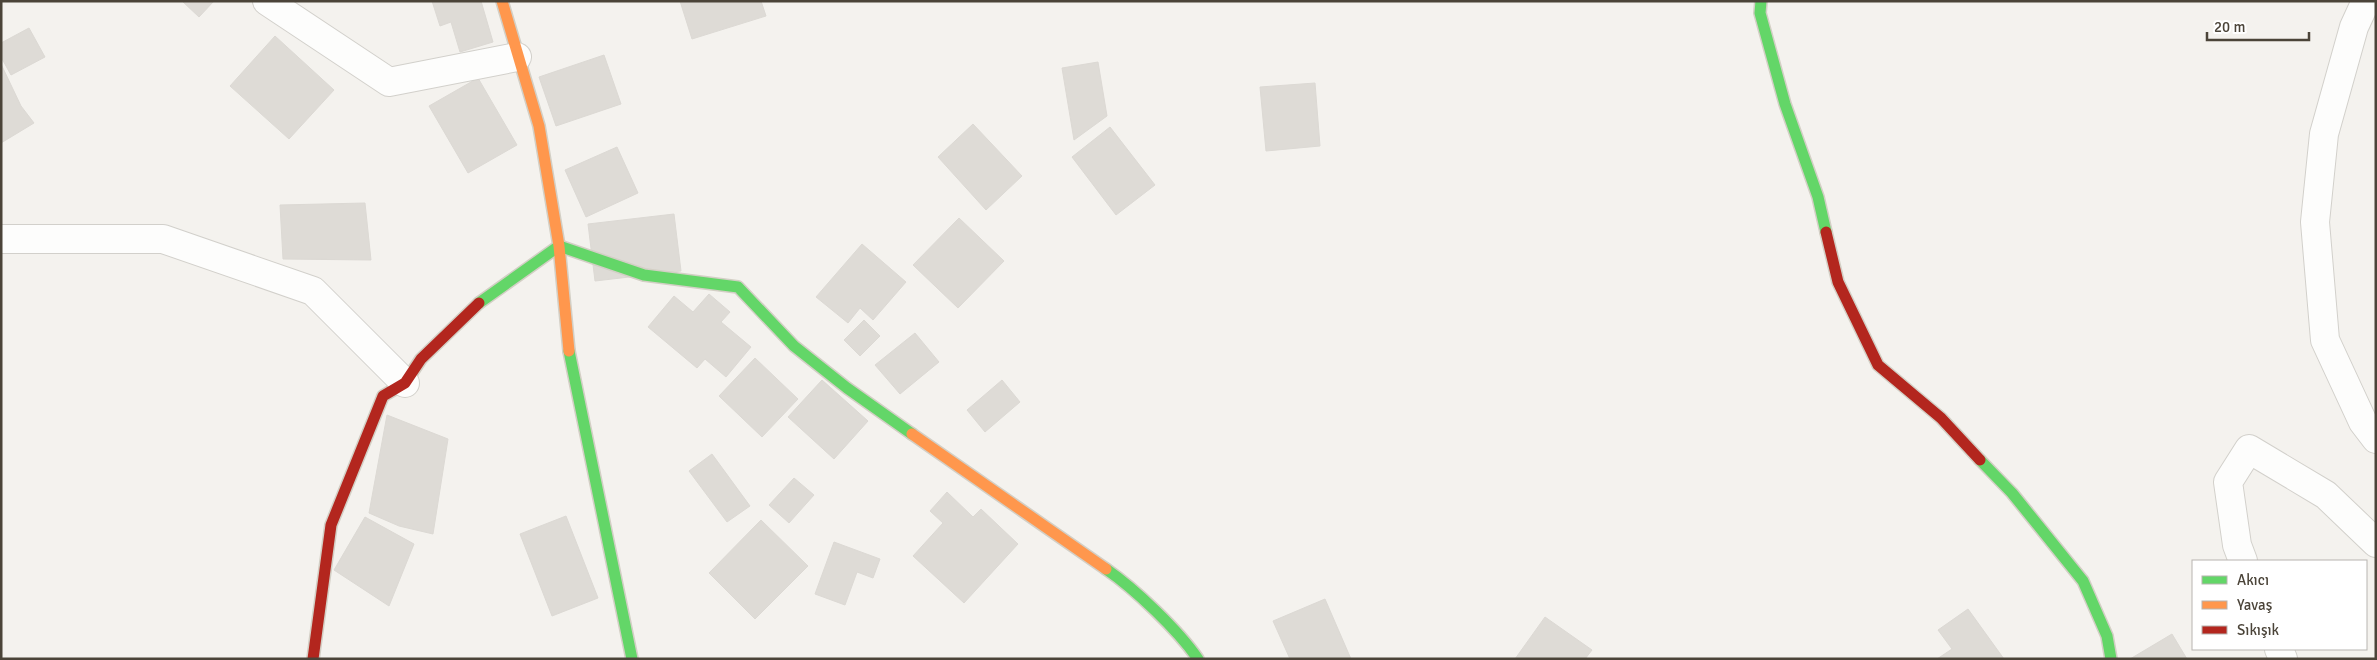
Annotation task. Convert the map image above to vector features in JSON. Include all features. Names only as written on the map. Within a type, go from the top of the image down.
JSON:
[{"type":"street","points":[[267,1],[389,82],[517,57]]},
{"type":"street","points":[[502,1],[517,57],[539,126],[558,246],[569,349],[632,659]]},
{"type":"street","points":[[1761,1],[1760,13],[1775,68],[1785,104],[1818,198],[1838,282],[1878,365],[1940,418],[2012,492],[2083,581],[2107,636],[2111,659]]},
{"type":"street","points":[[2366,1],[2354,27],[2324,134],[2315,222],[2325,340],[2363,422],[2376,439]]},
{"type":"street","points":[[1,239],[163,239],[304,288],[313,292],[404,383]]},
{"type":"street","points":[[313,659],[331,525],[383,396],[404,383],[421,359],[486,297],[558,246]]},
{"type":"street","points":[[558,246],[644,275],[738,287],[794,346],[847,388],[1119,578],[1187,643],[1198,659]]},
{"type":"street","points":[[2243,560],[2236,545],[2228,482],[2249,449],[2326,495],[2376,543]]},
{"type":"building","points":[[182,1],[214,1],[199,17]]},
{"type":"building","points":[[432,1],[481,1],[493,42],[460,52],[451,22],[440,26]]},
{"type":"building","points":[[680,1],[761,1],[766,16],[692,39]]},
{"type":"building","points":[[29,28],[45,57],[11,75],[1,57],[1,43]]},
{"type":"building","points":[[275,36],[334,90],[289,139],[230,86]]},
{"type":"building","points":[[604,55],[621,104],[556,126],[539,77]]},
{"type":"building","points":[[1098,62],[1107,116],[1074,140],[1062,68]]},
{"type":"building","points":[[1,64],[21,106],[34,123],[1,143]]},
{"type":"building","points":[[478,78],[517,145],[468,173],[429,106]]},
{"type":"building","points":[[1315,83],[1320,146],[1266,151],[1260,87]]},
{"type":"building","points":[[973,124],[1022,176],[986,210],[938,157]]},
{"type":"building","points":[[1110,127],[1155,185],[1116,215],[1072,157]]},
{"type":"building","points":[[617,147],[638,193],[586,217],[565,170]]},
{"type":"building","points":[[365,203],[371,260],[283,259],[280,205]]},
{"type":"building","points":[[674,214],[681,271],[595,281],[588,224]]},
{"type":"building","points":[[959,218],[1004,261],[958,308],[913,265]]},
{"type":"building","points":[[862,244],[906,282],[873,320],[860,308],[848,323],[816,297]]},
{"type":"building","points":[[709,294],[730,312],[721,322],[751,347],[726,377],[705,359],[697,368],[648,327],[674,296],[693,312]]},
{"type":"building","points":[[864,320],[880,336],[860,356],[844,340]]},
{"type":"building","points":[[915,333],[939,362],[900,394],[875,365]]},
{"type":"building","points":[[755,358],[798,399],[762,437],[719,396]]},
{"type":"building","points":[[822,380],[868,421],[834,459],[788,417]]},
{"type":"building","points":[[1002,380],[1020,402],[985,432],[967,410]]},
{"type":"building","points":[[387,415],[448,439],[433,534],[399,526],[369,513]]},
{"type":"building","points":[[712,454],[750,506],[727,522],[689,471]]},
{"type":"building","points":[[794,478],[814,495],[789,523],[769,505]]},
{"type":"building","points":[[947,492],[973,517],[981,509],[1018,544],[964,603],[913,556],[943,523],[930,511]]},
{"type":"building","points":[[566,516],[598,598],[552,616],[520,534]]},
{"type":"building","points":[[365,517],[414,544],[389,606],[334,570]]},
{"type":"building","points":[[761,520],[808,566],[755,619],[709,573]]},
{"type":"building","points":[[834,542],[880,559],[873,578],[857,572],[845,605],[815,594]]},
{"type":"building","points":[[1325,599],[1351,659],[1290,659],[1273,621]]},
{"type":"building","points":[[1968,609],[2004,659],[1937,659],[1952,649],[1938,630]]},
{"type":"building","points":[[1545,617],[1592,650],[1585,659],[1515,659]]},
{"type":"building","points":[[2172,634],[2187,659],[2130,659]]},
{"type":"traffic: fast","points":[[1761,1],[1760,13],[1785,104],[1818,197],[1826,232]]},
{"type":"traffic: fast","points":[[559,246],[644,275],[738,287],[794,346],[847,388],[912,434]]},
{"type":"traffic: fast","points":[[479,303],[559,246]]},
{"type":"traffic: fast","points":[[569,351],[632,659]]},
{"type":"traffic: fast","points":[[1980,460],[2012,493],[2083,581],[2107,636],[2111,659]]},
{"type":"traffic: fast","points":[[1106,569],[1130,587],[1155,611],[1198,659]]},
{"type":"traffic: slow","points":[[502,1],[539,126],[559,246],[569,351]]},
{"type":"traffic: slow","points":[[912,434],[1106,569]]},
{"type":"traffic: jam","points":[[1826,232],[1838,282],[1878,365],[1941,418],[1980,460]]},
{"type":"traffic: jam","points":[[313,659],[331,525],[383,396],[405,383],[421,359],[479,303]]}]
